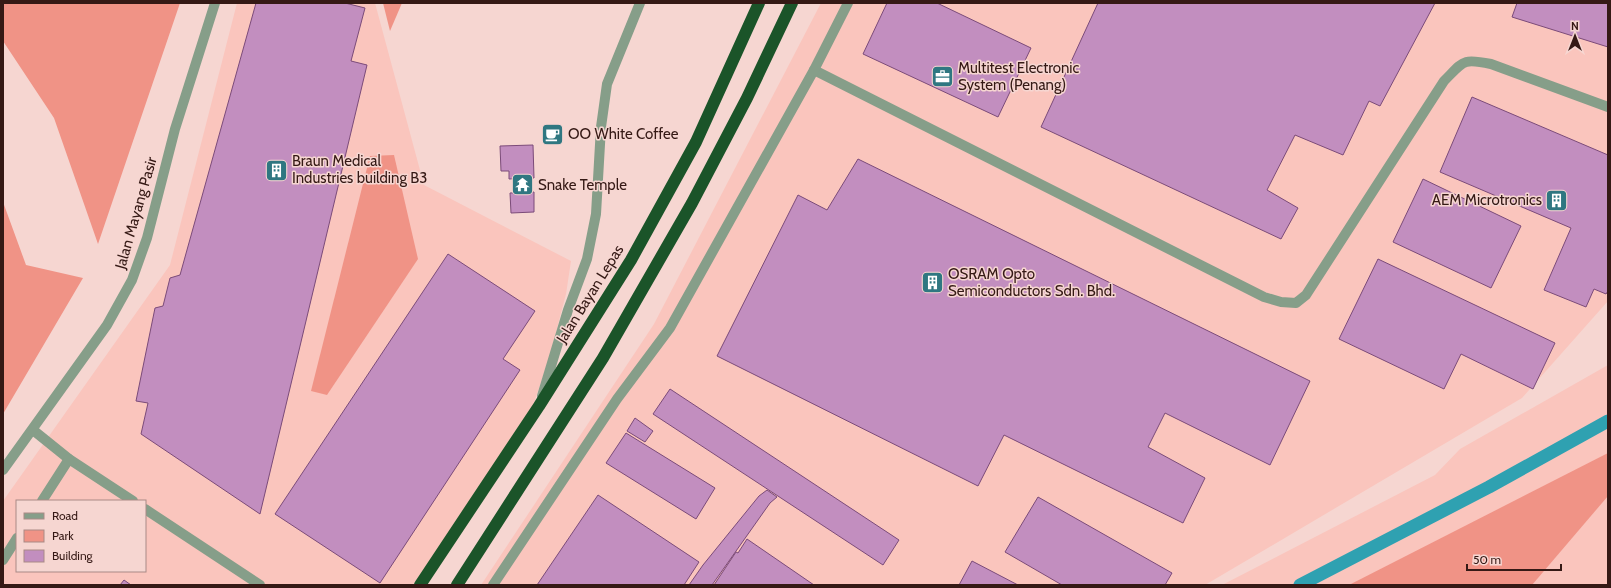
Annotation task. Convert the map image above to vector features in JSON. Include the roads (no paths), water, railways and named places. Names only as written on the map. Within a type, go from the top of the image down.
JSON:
[{"type":"highway","name":"Jalan Bayan Lepas","points":[[420,585],[540,406],[631,260],[696,142],[758,3]]},
{"type":"highway","points":[[457,585],[603,358],[692,203],[747,98],[792,3]]},
{"type":"street","name":"Jalan Mayang Pasir","points":[[3,470],[107,325],[132,280],[147,238],[175,129],[215,3]]},
{"type":"street","points":[[540,406],[568,310],[587,259],[596,214],[601,127],[607,84],[640,3]]},
{"type":"street","points":[[493,585],[617,399],[670,328],[814,70],[848,3]]},
{"type":"street","points":[[814,70],[1257,294],[1281,302],[1296,303],[1306,295],[1444,81],[1463,62],[1474,60],[1491,64],[1608,107]]},
{"type":"street","points":[[33,430],[69,459],[131,500]]},
{"type":"street","points":[[43,500],[69,459]]},
{"type":"street","points":[[146,510],[260,585]]},
{"type":"street","points":[[3,560],[16,540]]},
{"type":"waterway","points":[[1300,585],[1489,487],[1608,421]]},
{"type":"place","name":"Multitest Electronic System (Penang)","points":[[943,77]]},
{"type":"place","name":"OO White Coffee","points":[[552,134]]},
{"type":"place","name":"Braun Medical Industries building B3","points":[[276,170]]},
{"type":"place","name":"Snake Temple","points":[[522,185]]},
{"type":"place","name":"AEM Microtronics","points":[[1557,200]]},
{"type":"place","name":"OSRAM Opto Semiconductors Sdn. Bhd.","points":[[932,283]]}]
